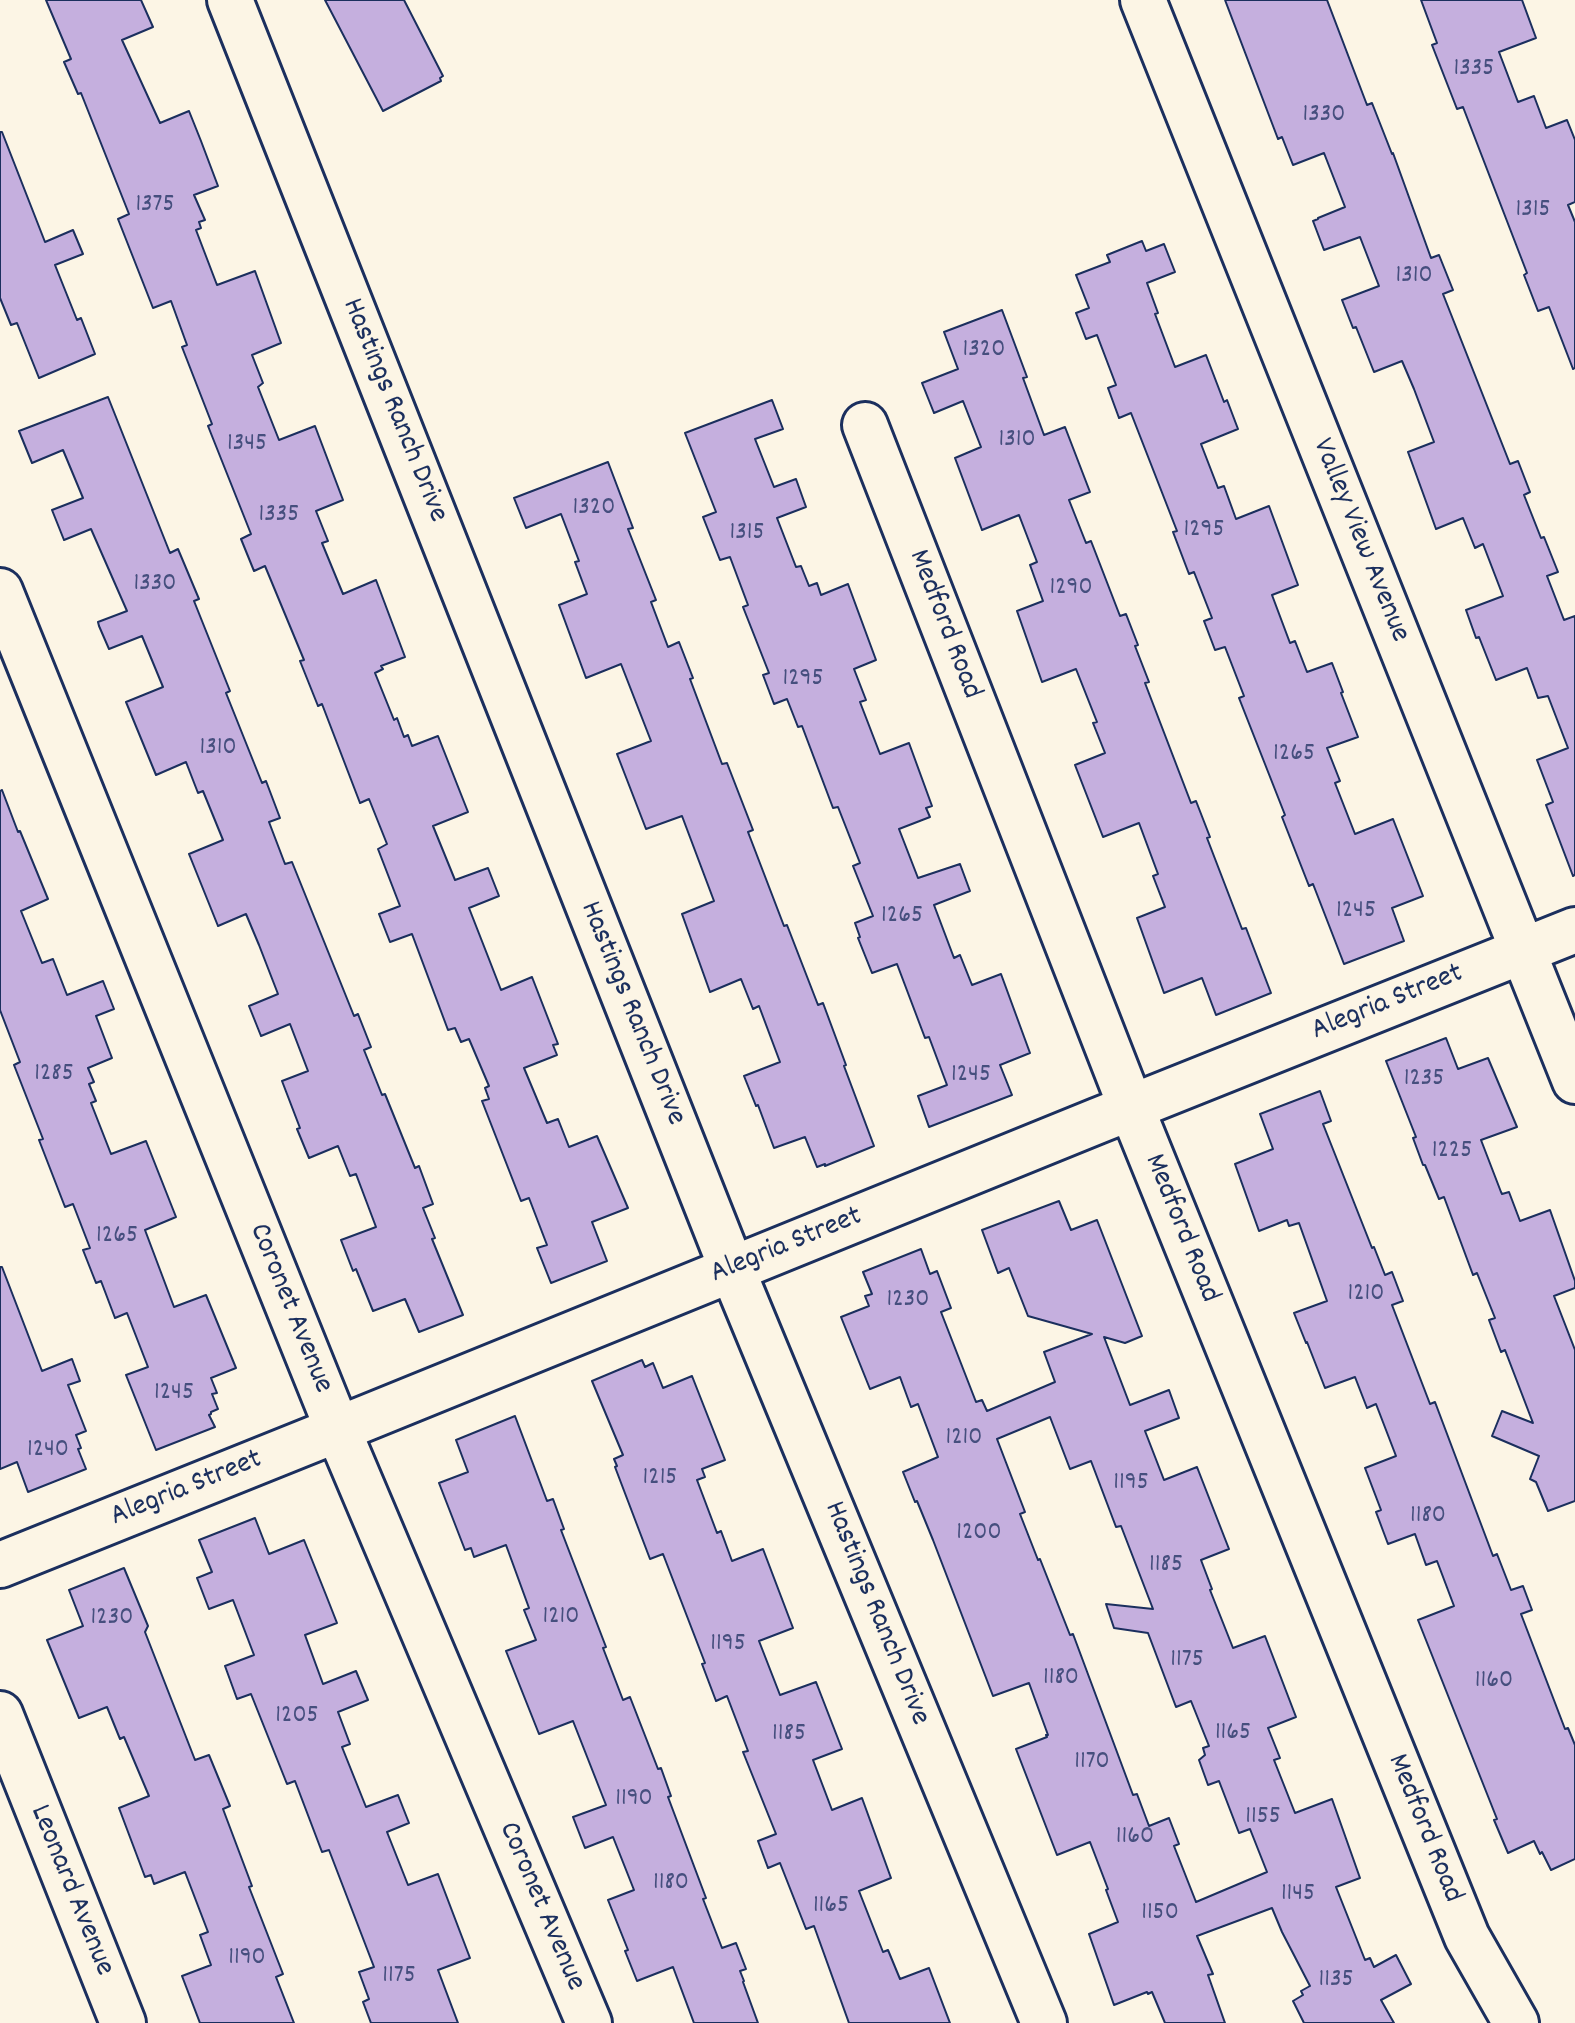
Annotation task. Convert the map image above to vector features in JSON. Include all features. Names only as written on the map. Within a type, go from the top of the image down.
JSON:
[{"type":"street","name":"Hastings Ranch Drive","points":[[230,0],[732,1269],[1044,2023]]},
{"type":"street","name":"Valley View Avenue","points":[[1143,0],[1575,1081]]},
{"type":"street","name":"Medford Road","points":[[865,425],[1131,1107],[1467,1937],[1516,2023]]},
{"type":"street","name":"Coronet Avenue","points":[[0,591],[338,1430],[589,2023]]},
{"type":"street","name":"Alegria Street","points":[[0,1565],[1575,930]]},
{"type":"street","name":"Leonard Avenue","points":[[0,1714],[123,2023]]},
{"type":"building","points":[[46,0],[141,0],[153,27],[122,40],[160,123],[189,111],[201,141],[218,186],[194,195],[205,220],[199,222],[201,228],[196,230],[217,285],[255,271],[281,343],[252,355],[263,383],[258,387],[279,440],[315,426],[343,500],[316,511],[328,541],[322,543],[343,594],[376,580],[405,657],[381,666],[383,669],[375,673],[394,720],[397,718],[404,737],[408,735],[412,746],[438,736],[468,812],[433,826],[455,880],[488,868],[499,896],[469,908],[501,990],[532,977],[558,1044],[553,1045],[557,1055],[524,1068],[547,1123],[558,1119],[569,1147],[597,1136],[628,1208],[592,1222],[607,1261],[551,1283],[537,1248],[547,1245],[529,1198],[521,1201],[482,1101],[489,1099],[485,1088],[489,1086],[469,1039],[461,1042],[455,1028],[448,1030],[412,934],[390,942],[379,914],[400,906],[378,849],[387,844],[369,799],[360,803],[322,704],[318,706],[300,661],[304,660],[265,566],[254,571],[241,539],[251,534],[208,426],[212,424],[182,347],[187,345],[171,301],[153,308],[118,219],[129,214],[81,93],[78,94],[64,62],[71,59]]},
{"type":"building","points":[[325,0],[404,0],[443,76],[441,81],[383,111]]},
{"type":"building","points":[[1225,0],[1327,0],[1367,105],[1372,103],[1393,153],[1431,258],[1439,255],[1453,290],[1443,294],[1510,464],[1518,461],[1530,492],[1524,495],[1558,572],[1547,576],[1564,620],[1575,616],[1573,876],[1546,805],[1553,802],[1537,760],[1568,748],[1548,696],[1538,698],[1527,668],[1496,680],[1479,637],[1476,638],[1466,610],[1503,596],[1483,544],[1475,548],[1463,518],[1436,529],[1408,452],[1434,442],[1414,389],[1402,361],[1374,372],[1342,300],[1379,286],[1360,237],[1324,250],[1313,221],[1345,207],[1324,153],[1293,165],[1282,137],[1278,139]]},
{"type":"building","points":[[1421,0],[1522,0],[1536,38],[1499,52],[1518,102],[1534,96],[1546,128],[1567,120],[1575,140],[1575,202],[1568,205],[1575,222],[1573,369],[1549,307],[1538,311],[1524,275],[1527,273],[1463,107],[1457,109],[1432,45],[1437,43]]},
{"type":"building","points":[[0,132],[45,242],[73,230],[83,254],[55,265],[77,320],[81,318],[95,354],[39,378],[17,323],[11,325],[0,298]]},
{"type":"building","points":[[1142,241],[1146,251],[1164,244],[1175,272],[1147,283],[1175,367],[1206,355],[1238,429],[1201,444],[1218,488],[1224,486],[1236,519],[1269,506],[1298,585],[1272,595],[1290,643],[1295,641],[1307,672],[1332,663],[1343,692],[1358,737],[1327,748],[1340,781],[1335,783],[1355,834],[1393,819],[1423,896],[1392,908],[1404,941],[1344,964],[1313,884],[1309,886],[1282,817],[1285,815],[1239,698],[1244,696],[1225,647],[1215,650],[1204,621],[1212,618],[1194,572],[1189,574],[1173,532],[1177,531],[1131,413],[1119,418],[1108,388],[1116,385],[1097,335],[1086,339],[1076,313],[1089,308],[1076,275],[1110,262],[1107,255]]},
{"type":"building","points":[[1002,310],[1044,435],[1065,427],[1090,492],[1069,500],[1086,543],[1091,541],[1120,616],[1126,614],[1149,682],[1145,683],[1191,803],[1196,801],[1242,929],[1246,928],[1271,993],[1216,1015],[1202,978],[1164,993],[1137,918],[1165,907],[1153,876],[1158,874],[1139,823],[1103,837],[1075,765],[1105,753],[1093,723],[1097,722],[1076,669],[1042,682],[1017,611],[1043,601],[1030,565],[1037,562],[1019,515],[982,530],[955,458],[981,447],[963,401],[934,413],[922,383],[958,369],[944,332]]},
{"type":"building","points":[[108,397],[170,553],[178,549],[199,599],[194,601],[230,691],[226,693],[262,783],[266,781],[280,818],[269,822],[285,864],[292,862],[354,1016],[358,1014],[371,1047],[364,1050],[382,1095],[385,1094],[415,1168],[419,1166],[433,1204],[423,1208],[435,1238],[432,1239],[463,1315],[419,1332],[405,1299],[373,1311],[356,1269],[353,1271],[341,1240],[376,1227],[356,1174],[350,1176],[338,1146],[309,1158],[282,1081],[308,1071],[290,1024],[261,1036],[249,1006],[278,994],[259,945],[246,914],[218,926],[189,854],[223,840],[203,791],[198,793],[186,762],[156,775],[126,702],[163,687],[142,636],[109,649],[99,626],[98,622],[127,611],[91,529],[64,540],[52,510],[83,498],[63,450],[32,463],[19,431]]},
{"type":"building","points":[[772,400],[783,429],[755,439],[774,487],[796,479],[806,507],[777,518],[796,567],[801,566],[809,586],[817,583],[821,595],[848,584],[876,660],[854,669],[866,700],[860,702],[880,754],[909,743],[932,806],[926,808],[930,817],[899,829],[918,878],[960,864],[970,891],[934,905],[954,958],[960,955],[972,985],[1001,974],[1030,1053],[1000,1065],[1012,1095],[929,1127],[918,1096],[947,1085],[897,964],[872,973],[855,923],[873,916],[853,866],[860,863],[838,807],[833,808],[802,726],[798,727],[787,699],[774,704],[763,675],[769,673],[743,607],[748,605],[730,557],[720,560],[703,517],[716,512],[685,433]]},
{"type":"building","points":[[608,462],[633,528],[628,529],[656,600],[651,602],[668,647],[679,642],[722,764],[727,763],[753,830],[748,832],[784,926],[787,925],[818,1005],[823,1003],[874,1146],[825,1166],[817,1167],[805,1137],[774,1148],[744,1076],[780,1062],[759,1006],[753,1009],[741,979],[710,992],[682,914],[714,901],[682,816],[646,829],[617,754],[651,741],[621,664],[586,678],[559,605],[587,594],[575,562],[579,561],[561,514],[526,528],[514,498]]},
{"type":"building","points":[[2,790],[48,899],[21,911],[42,963],[53,959],[67,995],[103,981],[114,1009],[96,1016],[112,1058],[88,1068],[94,1082],[89,1084],[96,1101],[91,1103],[111,1154],[146,1141],[176,1217],[145,1230],[174,1307],[206,1295],[236,1368],[211,1378],[217,1393],[212,1394],[218,1409],[209,1415],[215,1427],[156,1450],[126,1375],[148,1367],[127,1313],[115,1318],[101,1281],[96,1283],[83,1250],[90,1248],[73,1204],[65,1207],[39,1140],[43,1139],[14,1065],[20,1062],[0,1010]]},
{"type":"building","points":[[1446,1038],[1458,1069],[1488,1058],[1517,1127],[1481,1140],[1501,1192],[1509,1192],[1520,1221],[1550,1210],[1575,1281],[1575,1288],[1554,1296],[1575,1350],[1575,1501],[1548,1511],[1536,1482],[1530,1479],[1539,1456],[1492,1436],[1502,1411],[1533,1423],[1505,1350],[1501,1352],[1489,1320],[1495,1318],[1477,1273],[1473,1275],[1444,1197],[1439,1199],[1423,1165],[1413,1138],[1416,1137],[1386,1061]]},
{"type":"building","points":[[1320,1091],[1331,1121],[1323,1124],[1372,1248],[1385,1275],[1392,1272],[1403,1301],[1392,1305],[1430,1404],[1435,1402],[1493,1556],[1497,1554],[1511,1590],[1523,1586],[1532,1610],[1521,1614],[1565,1729],[1568,1728],[1575,1745],[1575,1859],[1551,1870],[1534,1841],[1508,1853],[1418,1620],[1454,1606],[1437,1561],[1426,1565],[1415,1534],[1388,1544],[1376,1512],[1381,1510],[1365,1468],[1396,1456],[1376,1404],[1367,1408],[1355,1377],[1325,1388],[1294,1313],[1327,1301],[1299,1223],[1289,1226],[1287,1220],[1259,1231],[1235,1164],[1273,1149],[1260,1114]]},
{"type":"building","points":[[1059,1201],[1071,1230],[1097,1220],[1142,1336],[1125,1343],[1104,1337],[1130,1405],[1169,1390],[1179,1418],[1145,1431],[1164,1480],[1197,1467],[1229,1549],[1201,1560],[1210,1590],[1233,1648],[1265,1636],[1296,1717],[1268,1728],[1280,1758],[1274,1760],[1295,1813],[1332,1799],[1360,1878],[1336,1887],[1365,1960],[1370,1958],[1374,1967],[1396,1955],[1411,1984],[1381,2000],[1394,2023],[1304,2023],[1293,2001],[1310,1986],[1272,1908],[1197,1936],[1213,1974],[1208,1975],[1225,2023],[1165,2023],[1152,1992],[1114,2005],[1089,1934],[1118,1922],[1108,1889],[1090,1842],[1057,1855],[1016,1749],[1048,1735],[1029,1683],[993,1696],[933,1540],[903,1472],[938,1457],[918,1404],[911,1407],[900,1377],[870,1389],[841,1317],[869,1306],[865,1296],[872,1294],[863,1272],[921,1249],[930,1274],[937,1271],[951,1308],[941,1312],[976,1402],[982,1400],[987,1411],[1055,1382],[1044,1352],[1092,1334],[1028,1316],[1009,1268],[998,1273],[982,1230]],"holes":[[[1050,1417],[1070,1469],[1091,1461],[1116,1527],[1121,1526],[1153,1609],[1106,1604],[1114,1628],[1148,1633],[1176,1707],[1191,1701],[1209,1746],[1203,1748],[1205,1755],[1199,1760],[1208,1785],[1219,1781],[1239,1833],[1250,1829],[1267,1872],[1196,1902],[1174,1846],[1179,1844],[1169,1818],[1149,1826],[1137,1794],[1133,1795],[1073,1634],[1070,1635],[1020,1514],[1025,1512],[997,1439]]]},
{"type":"building","points":[[0,1267],[42,1371],[72,1359],[80,1381],[68,1385],[86,1431],[76,1435],[86,1469],[28,1492],[17,1462],[0,1469]]},
{"type":"building","points":[[642,1360],[645,1367],[653,1363],[663,1388],[692,1376],[725,1460],[702,1469],[705,1477],[697,1480],[717,1533],[721,1531],[732,1561],[763,1549],[793,1628],[759,1641],[780,1695],[816,1682],[842,1749],[813,1760],[832,1810],[862,1798],[891,1878],[859,1891],[883,1952],[888,1950],[900,1979],[929,1968],[950,2023],[849,2023],[814,1926],[806,1929],[780,1863],[768,1868],[758,1841],[776,1834],[743,1752],[748,1751],[727,1696],[716,1701],[702,1664],[705,1663],[663,1554],[650,1559],[615,1467],[614,1459],[623,1455],[592,1381]]},
{"type":"building","points":[[515,1416],[547,1501],[553,1499],[564,1529],[561,1530],[623,1700],[630,1697],[658,1769],[661,1768],[671,1796],[668,1797],[722,1948],[736,1943],[746,1969],[740,1971],[743,1982],[758,2023],[694,2023],[673,1967],[637,1981],[608,1900],[634,1890],[613,1837],[585,1848],[573,1817],[606,1805],[573,1721],[539,1734],[506,1651],[536,1640],[524,1610],[529,1608],[506,1545],[474,1557],[471,1548],[465,1550],[439,1483],[468,1472],[456,1440]]},
{"type":"building","points":[[255,1518],[269,1554],[304,1540],[337,1623],[305,1635],[323,1684],[356,1671],[368,1700],[338,1712],[350,1744],[342,1747],[366,1807],[398,1795],[409,1823],[387,1832],[408,1885],[438,1874],[470,1958],[438,1970],[458,2023],[371,2023],[363,2002],[369,1999],[359,1972],[374,1967],[329,1850],[322,1852],[295,1781],[287,1784],[251,1694],[237,1699],[225,1666],[254,1655],[233,1600],[209,1609],[197,1578],[212,1572],[199,1540]]},
{"type":"building","points":[[124,1568],[148,1626],[145,1632],[195,1760],[209,1755],[230,1806],[223,1809],[283,1974],[276,1977],[294,2023],[200,2023],[182,1976],[211,1965],[200,1935],[208,1932],[185,1872],[154,1884],[151,1875],[145,1877],[119,1808],[149,1796],[124,1737],[120,1739],[107,1707],[79,1718],[47,1640],[83,1626],[69,1590]]}]
